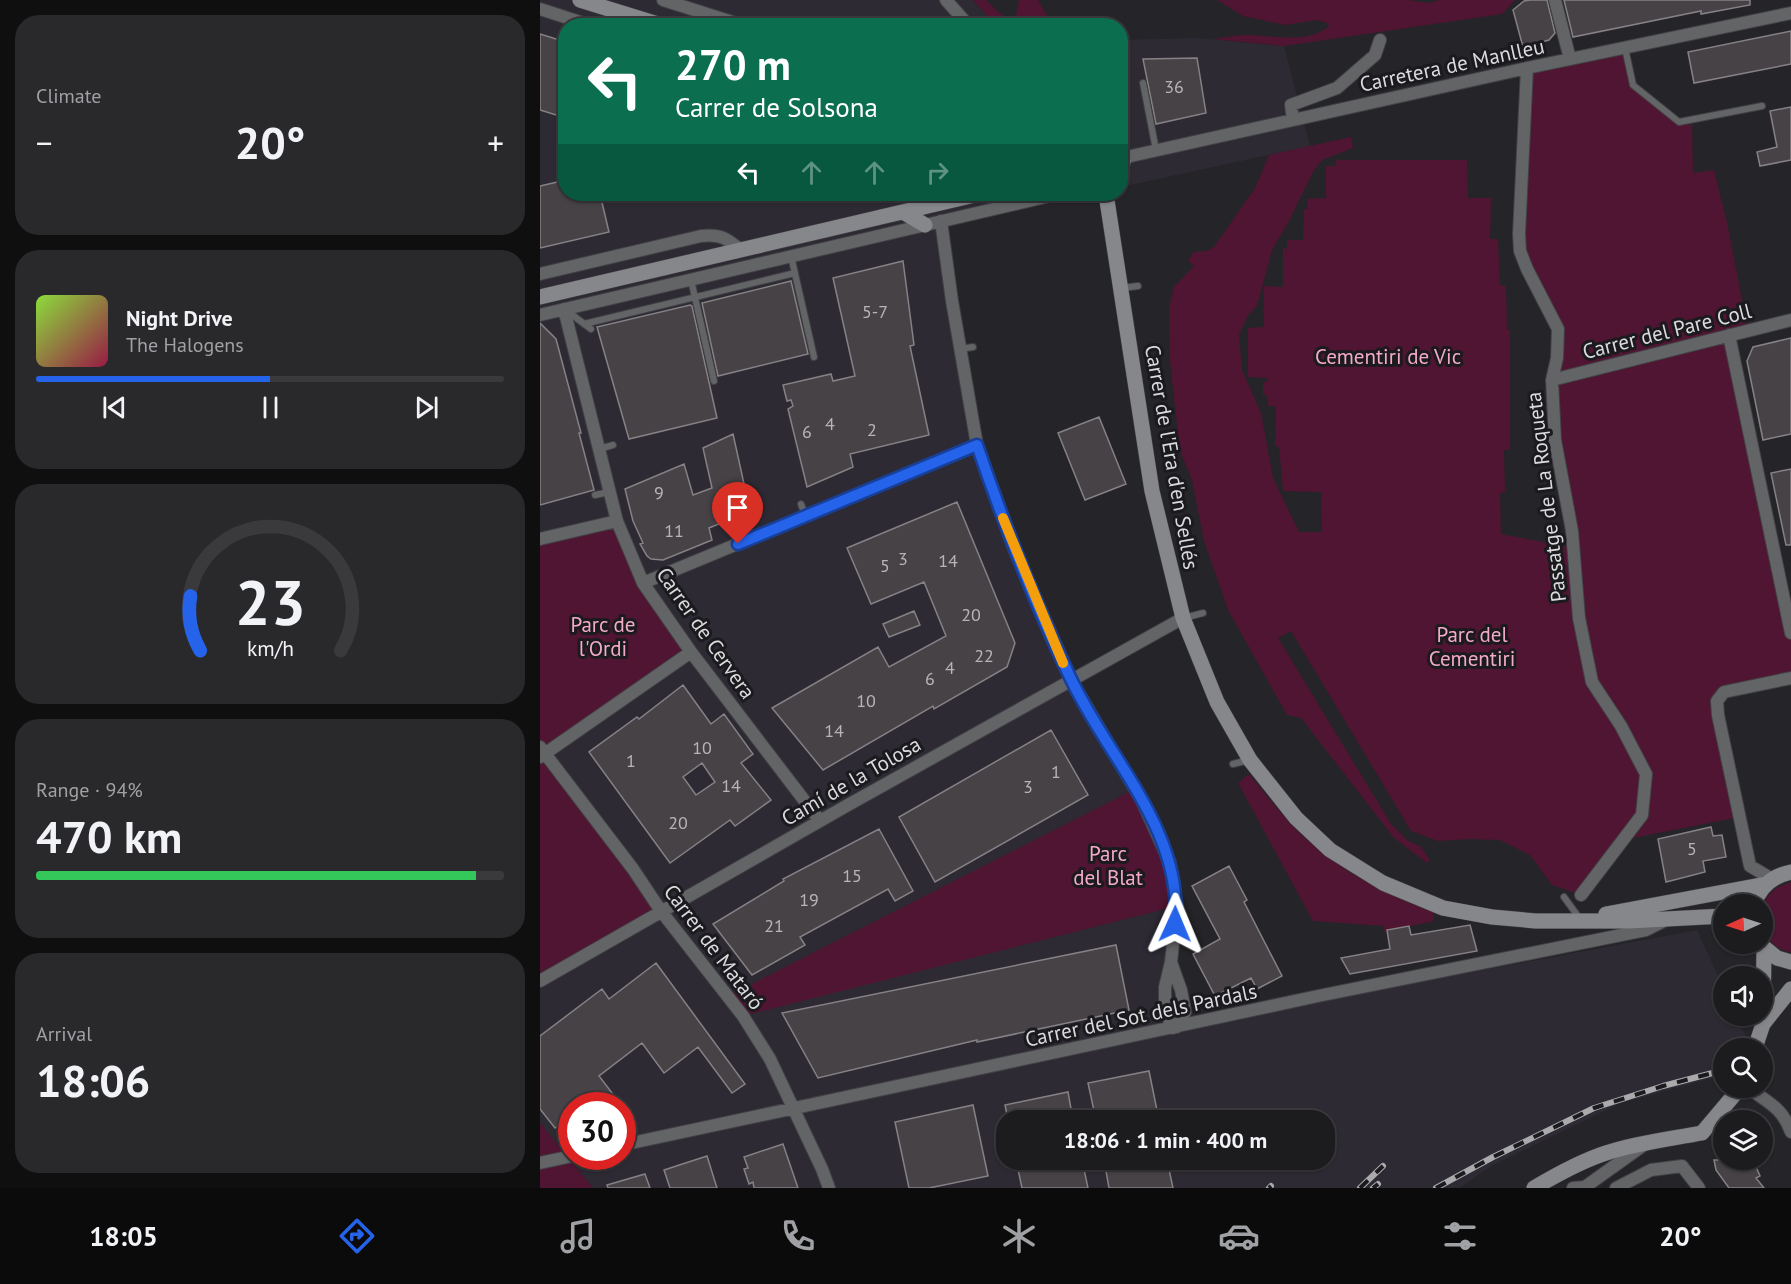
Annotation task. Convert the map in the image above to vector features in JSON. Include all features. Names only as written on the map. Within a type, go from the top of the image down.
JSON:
[{"type":"street","points":[[580,0],[638,18]]},
{"type":"street","points":[[663,0],[720,18]]},
{"type":"street","points":[[946,0],[962,18]]},
{"type":"street","points":[[1555,0],[1570,59]]},
{"type":"street","points":[[540,9],[568,18]]},
{"type":"street","name":"Carretera de Manlleu","points":[[1128,153],[1156,150],[1527,68],[1791,13]]},
{"type":"street","points":[[1293,120],[1291,105],[1337,88],[1375,55],[1380,40]]},
{"type":"street","name":"Passatge de La Roqueta","points":[[1527,68],[1520,251],[1558,329],[1557,358],[1552,380],[1555,440],[1572,531],[1580,618],[1592,682],[1622,726],[1646,774],[1642,815],[1581,895]]},
{"type":"street","points":[[540,297],[949,201]]},
{"type":"street","points":[[540,315],[1028,201]]},
{"type":"street","name":"Carrer de l'Era d'en Sellés","points":[[1107,201],[1152,491],[1183,618],[1217,702],[1250,760],[1296,818],[1330,850],[1383,883],[1443,908],[1482,916],[1536,921],[1628,921],[1713,917]]},
{"type":"street","points":[[903,212],[925,225]]},
{"type":"street","points":[[941,221],[977,445],[1015,551],[1071,680],[1142,801],[1158,831],[1170,862],[1177,906],[1171,962],[1165,987],[1165,1012],[1175,1028],[1185,1012],[1181,990],[1171,962]]},
{"type":"street","points":[[540,274],[701,236],[724,237],[741,250]]},
{"type":"street","name":"Carrer de Cervera","points":[[564,309],[617,521],[643,583],[691,652],[820,820]]},
{"type":"street","name":"Carrer del Pare Coll","points":[[1552,380],[1791,321]]},
{"type":"street","points":[[1729,335],[1791,633]]},
{"type":"street","points":[[643,583],[771,524],[806,516],[977,445]]},
{"type":"street","points":[[540,539],[617,521]]},
{"type":"street","name":"Camí de la Tolosa","points":[[540,981],[820,820],[1183,618]]},
{"type":"street","points":[[541,753],[691,652]]},
{"type":"street","points":[[1758,894],[1769,882],[1750,866],[1717,702],[1724,692],[1791,678]]},
{"type":"street","name":"Carrer de Mataró","points":[[541,753],[633,869],[742,1016],[770,1059],[795,1109],[829,1188]]},
{"type":"street","name":"Carrer de l'Era d'en Sellés","points":[[1580,920],[1769,882],[1791,872]]},
{"type":"street","name":"Carrer del Sot dels Pardals","points":[[636,1142],[1175,1028],[1316,991],[1646,930],[1667,919]]},
{"type":"street","points":[[1772,954],[1791,962]]},
{"type":"street","points":[[1773,1012],[1791,989]]},
{"type":"street","points":[[1534,1188],[1605,1153],[1648,1142],[1701,1133],[1731,1098]]},
{"type":"street","points":[[1764,1098],[1776,1106],[1787,1120],[1791,1132]]},
{"type":"street","points":[[1581,1188],[1648,1142]]},
{"type":"street","points":[[540,1163],[558,1159]]},
{"type":"street","points":[[1616,1188],[1651,1170],[1682,1166],[1699,1188]]},
{"type":"lane","points":[[1625,48],[1633,85],[1679,123],[1762,106]]},
{"type":"lane","points":[[1143,83],[1156,150]]},
{"type":"lane","points":[[791,256],[814,357]]},
{"type":"lane","points":[[584,324],[795,273]]},
{"type":"lane","points":[[691,279],[714,381]]},
{"type":"lane","points":[[1122,288],[1138,286]]},
{"type":"lane","points":[[564,309],[591,329]]},
{"type":"lane","points":[[960,349],[974,347]]},
{"type":"lane","points":[[599,449],[614,445]]},
{"type":"lane","points":[[595,495],[610,492]]},
{"type":"lane","points":[[801,504],[806,516]]},
{"type":"lane","points":[[1183,618],[1203,613]]},
{"type":"lane","points":[[1233,764],[1250,760]]},
{"type":"lane","points":[[1564,897],[1580,920]]},
{"type":"shaded area","points":[[540,0],[973,0],[989,18],[558,18],[558,201],[1058,201],[945,225],[976,445],[1071,680],[1151,821],[1174,905],[1172,936],[1174,1028],[1697,930],[1713,966],[1713,1026],[1741,1026],[1746,1037],[1713,1038],[1713,1078],[1621,1103],[1491,1166],[1460,1188],[593,1188],[578,1170],[636,1170],[636,1092],[558,1092],[558,1145],[540,1123]]},
{"type":"shaded area","points":[[1198,38],[1284,46],[1310,146],[1128,185],[1128,40]]},
{"type":"green space","points":[[973,0],[986,0],[1000,13],[1012,17],[1016,15],[1019,0],[1038,0],[1050,18],[989,18]]},
{"type":"green space","points":[[1217,0],[1409,0],[1428,3],[1440,0],[1515,0],[1502,14],[1284,46],[1212,39],[1238,35],[1300,37],[1320,32],[1329,26],[1328,23],[1316,20],[1285,25],[1243,16]]},
{"type":"green space","points":[[1625,48],[1633,85],[1679,122],[1692,125],[1693,173],[1714,170],[1728,227],[1748,331],[1730,335],[1791,633],[1791,678],[1724,692],[1717,701],[1739,817],[1623,840],[1581,895],[1552,885],[1530,855],[1500,840],[1438,841],[1411,831],[1291,631],[1278,638],[1391,824],[1408,841],[1420,846],[1430,860],[1427,863],[1394,838],[1301,718],[1287,715],[1228,610],[1204,541],[1192,480],[1180,451],[1170,362],[1169,308],[1174,287],[1194,266],[1188,260],[1194,252],[1207,251],[1214,247],[1255,188],[1269,155],[1351,137],[1353,148],[1322,160],[1313,172],[1272,250],[1257,306],[1248,315],[1239,335],[1242,370],[1261,413],[1273,478],[1299,532],[1322,532],[1321,492],[1283,491],[1279,447],[1275,446],[1276,406],[1268,406],[1267,395],[1263,395],[1263,382],[1268,381],[1268,378],[1248,377],[1248,328],[1264,327],[1264,286],[1283,287],[1283,248],[1287,249],[1287,240],[1303,240],[1304,209],[1308,209],[1307,199],[1326,198],[1326,166],[1335,166],[1336,160],[1467,160],[1468,198],[1491,198],[1490,239],[1498,239],[1500,285],[1506,286],[1507,330],[1510,330],[1510,450],[1504,450],[1505,492],[1500,493],[1501,534],[1574,548],[1555,440],[1558,329],[1520,251],[1527,68]]},
{"type":"green space","name":"Parc de l'Ordi","points":[[617,521],[643,583],[691,652],[545,754],[661,911],[540,981],[540,539]]},
{"type":"green space","points":[[1249,774],[1291,824],[1321,852],[1367,882],[1433,912],[1434,921],[1384,932],[1384,926],[1313,921],[1238,783]]},
{"type":"green space","name":"Parc del Blat","points":[[1135,789],[1166,858],[1177,906],[743,1016],[728,996]]},
{"type":"green space","points":[[1791,883],[1791,952],[1782,950],[1773,944],[1773,894],[1770,894]]},
{"type":"green space","points":[[540,1123],[558,1145],[558,1170],[578,1170],[593,1188],[540,1188]]},
{"type":"building","points":[[1547,0],[1555,33],[1549,40],[1523,47],[1513,10],[1524,1]]},
{"type":"building","points":[[1564,0],[1750,0],[1750,5],[1701,14],[1701,11],[1573,37]]},
{"type":"building","points":[[1791,31],[1791,64],[1694,83],[1688,52]]},
{"type":"building","points":[[540,34],[558,40],[558,116],[540,110]]},
{"type":"building","points":[[1197,58],[1206,113],[1156,124],[1143,59]]},
{"type":"building","points":[[1791,107],[1791,160],[1760,166],[1757,152],[1777,147],[1770,111]]},
{"type":"building","points":[[558,182],[558,201],[602,201],[609,232],[540,248],[540,186]]},
{"type":"building","points":[[903,261],[914,345],[910,346],[929,435],[850,454],[853,467],[807,487],[788,409],[793,406],[791,400],[787,401],[783,385],[831,374],[833,381],[855,376],[833,278]]},
{"type":"building","points":[[791,281],[808,354],[718,376],[702,303]]},
{"type":"building","points":[[690,305],[717,418],[629,439],[597,327]]},
{"type":"building","points":[[540,323],[556,339],[594,490],[540,505]]},
{"type":"building","points":[[1791,338],[1791,434],[1763,440],[1747,361],[1753,347]]},
{"type":"building","points":[[1099,417],[1126,484],[1085,500],[1058,433]]},
{"type":"building","points":[[733,434],[750,511],[709,528],[712,540],[663,560],[651,559],[640,544],[643,543],[633,521],[625,489],[684,464],[693,495],[712,488],[703,448]]},
{"type":"building","points":[[1791,469],[1791,545],[1786,545],[1771,473]]},
{"type":"building","points":[[957,502],[1015,643],[1007,667],[934,709],[933,706],[823,770],[772,708],[878,647],[889,667],[946,636],[924,582],[871,604],[847,548]]},
{"type":"building","points":[[914,611],[920,625],[889,637],[883,624]]},
{"type":"building","points":[[683,685],[711,724],[724,714],[753,754],[741,763],[771,800],[735,826],[730,820],[670,863],[589,752],[637,717],[639,719]],"holes":[[[702,763],[715,782],[696,795],[683,777]]]},
{"type":"building","points":[[1051,730],[1088,795],[935,882],[899,817]]},
{"type":"building","points":[[1711,827],[1713,836],[1722,835],[1726,857],[1703,861],[1705,872],[1666,882],[1658,839]]},
{"type":"building","points":[[879,829],[913,891],[895,901],[888,889],[800,937],[805,945],[752,975],[713,924],[784,881],[783,879]]},
{"type":"building","points":[[1229,866],[1247,900],[1244,902],[1282,976],[1257,989],[1251,978],[1215,996],[1193,954],[1220,939],[1192,886]]},
{"type":"building","points":[[1470,925],[1477,951],[1350,974],[1341,958],[1390,949],[1387,930],[1409,926],[1411,935]]},
{"type":"building","points":[[1116,945],[1129,1010],[977,1042],[977,1040],[818,1078],[782,1013]]},
{"type":"building","points":[[656,963],[745,1084],[732,1093],[698,1047],[664,1073],[642,1043],[599,1076],[611,1092],[558,1092],[558,1126],[555,1128],[540,1109],[540,1036],[602,989],[609,999]]},
{"type":"building","points":[[1149,1071],[1157,1110],[1094,1110],[1088,1083]]},
{"type":"building","points":[[1068,1092],[1071,1110],[1006,1110],[1005,1105]]},
{"type":"building","points":[[973,1105],[988,1176],[929,1188],[909,1188],[895,1122]]},
{"type":"building","points":[[783,1144],[798,1188],[754,1188],[753,1182],[749,1184],[744,1169],[748,1168],[744,1157]]},
{"type":"building","points":[[707,1156],[717,1188],[670,1188],[664,1170]]},
{"type":"building","points":[[1018,1170],[1084,1170],[1088,1188],[1022,1188]]},
{"type":"building","points":[[1106,1170],[1169,1170],[1173,1188],[1109,1188]]},
{"type":"building","points":[[1716,1170],[1757,1170],[1760,1176],[1756,1178],[1764,1188],[1729,1188]]},
{"type":"building","points":[[645,1174],[650,1188],[608,1188],[607,1185]]},
{"type":"railway","points":[[1436,1188],[1493,1157],[1594,1108],[1713,1073]]},
{"type":"railway","points":[[1360,1188],[1383,1166]]},
{"type":"railway","points":[[1373,1188],[1378,1184]]},
{"type":"slow traffic","points":[[1003,518],[1063,663]]},
{"type":"route","points":[[738,544],[977,445],[1015,551],[1071,680],[1158,831],[1170,862],[1177,906],[1175,924]]},
{"type":"park label","name":"Cementiri de Vic","points":[[1388,356]]},
{"type":"park label","name":"Parc del Cementiri","points":[[1472,646]]}]
